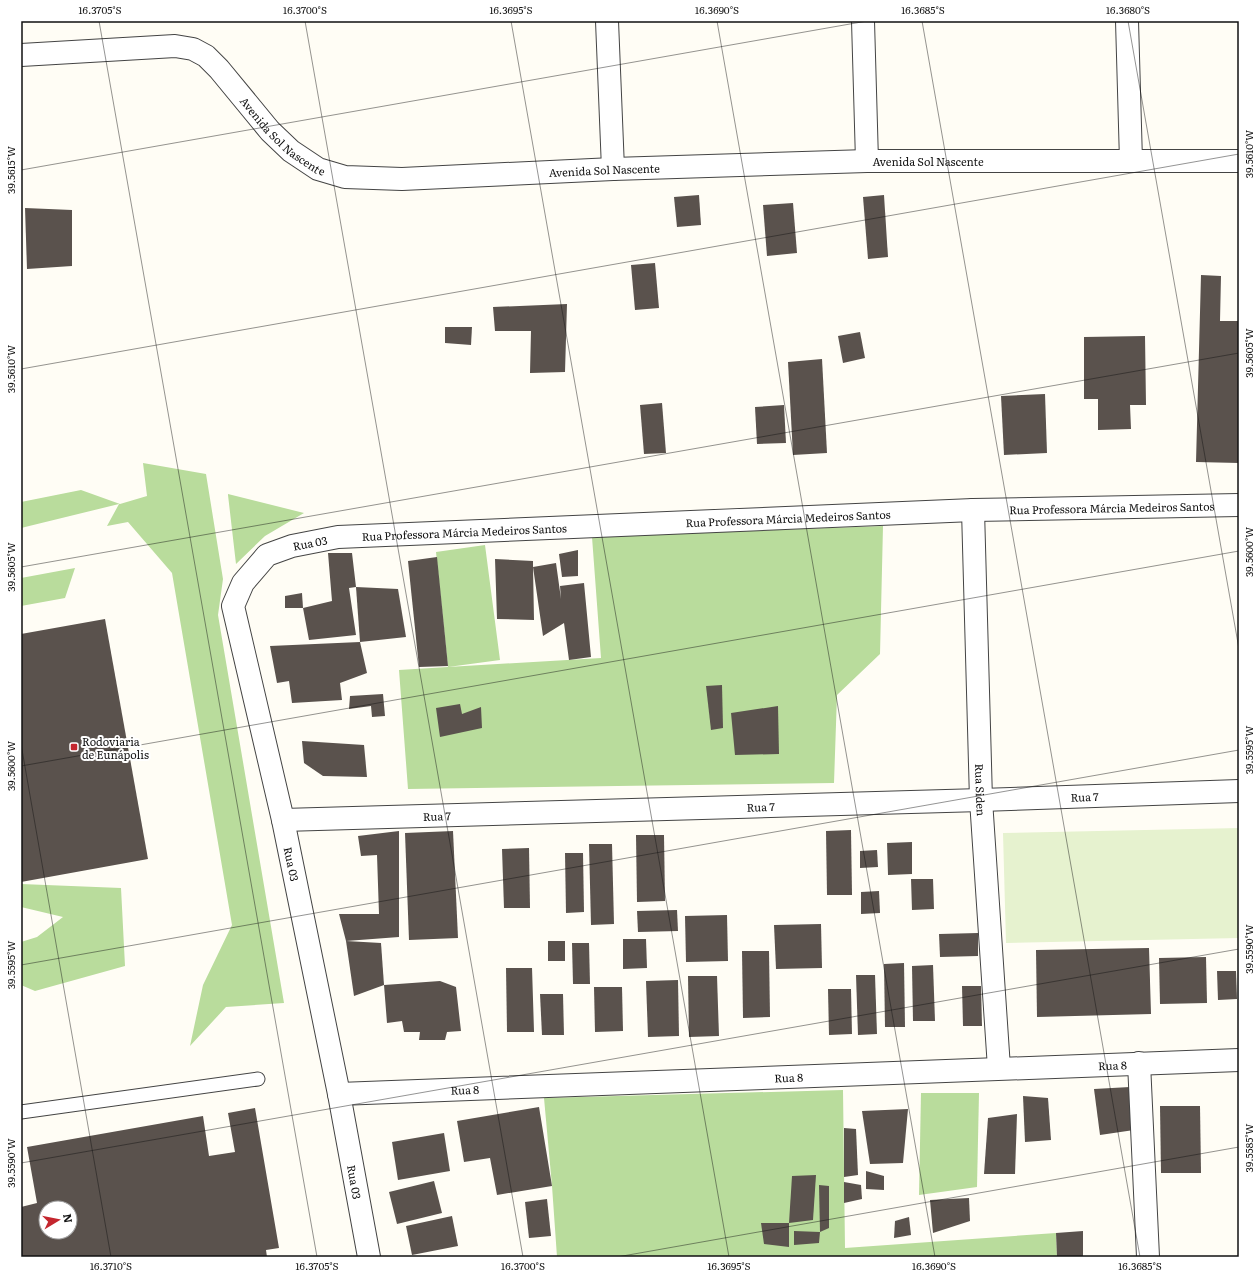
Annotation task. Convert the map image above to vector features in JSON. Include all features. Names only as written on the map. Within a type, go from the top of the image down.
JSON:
[{"type":"street","points":[[607,21],[613,169]]},
{"type":"street","points":[[863,21],[867,161]]},
{"type":"street","points":[[1127,21],[1132,161]]},
{"type":"street","name":"Avenida Sol Nascente","points":[[21,55],[175,46],[193,49],[206,56],[219,69],[270,131],[292,152],[318,169],[345,177],[402,178],[613,169],[867,161],[1239,161]]},
{"type":"street","name":"Rua Professora Márcia Medeiros Santos","points":[[338,537],[972,510],[1239,504]]},
{"type":"street","name":"Rua Siden","points":[[972,510],[981,800],[999,1068]]},
{"type":"street","name":"Rua 03","points":[[338,537],[292,546],[267,556],[242,583],[233,606],[283,820],[339,1094],[369,1257]]},
{"type":"street","name":"Rua 7","points":[[283,820],[1239,791]]},
{"type":"street","name":"Rua 8","points":[[339,1094],[1239,1060]]},
{"type":"street","points":[[1139,1063],[1148,1257]]},
{"type":"lane","points":[[21,1112],[258,1079]]},
{"type":"green space","points":[[143,463],[206,474],[223,579],[218,615],[284,1003],[226,1007],[190,1046],[203,985],[232,925],[172,573],[128,522],[107,526],[119,504],[21,528],[21,502],[81,490],[120,504],[147,496]]},
{"type":"green space","points":[[228,494],[304,513],[265,536],[236,564]]},
{"type":"green space","points":[[883,526],[880,654],[837,695],[834,783],[408,789],[399,670],[601,658],[592,537]]},
{"type":"green space","points":[[485,545],[500,660],[448,667],[436,552]]},
{"type":"green space","points":[[75,568],[65,598],[21,606],[21,578]]},
{"type":"green space","points":[[1239,828],[1239,938],[1006,943],[1003,833]]},
{"type":"green space","points":[[21,884],[121,888],[125,966],[35,991],[21,985],[21,942],[37,937],[63,917],[21,907]]},
{"type":"green space","points":[[843,1090],[845,1248],[1056,1233],[1057,1257],[557,1257],[544,1098]]},
{"type":"green space","points":[[921,1093],[979,1093],[977,1187],[919,1195]]},
{"type":"building","points":[[699,195],[701,225],[677,227],[674,197]]},
{"type":"building","points":[[884,195],[888,257],[868,259],[863,197]]},
{"type":"building","points":[[793,203],[797,253],[767,256],[763,205]]},
{"type":"building","points":[[25,208],[72,210],[72,266],[27,269]]},
{"type":"building","points":[[655,263],[659,308],[635,310],[631,265]]},
{"type":"building","points":[[1201,275],[1221,276],[1220,321],[1239,321],[1239,463],[1196,462]]},
{"type":"building","points":[[567,304],[565,372],[530,373],[531,331],[495,331],[493,307]]},
{"type":"building","points":[[445,327],[472,327],[471,345],[445,343]]},
{"type":"building","points":[[860,332],[865,358],[843,363],[838,336]]},
{"type":"building","points":[[1145,336],[1146,405],[1130,405],[1131,429],[1098,430],[1098,399],[1084,399],[1084,337]]},
{"type":"building","points":[[822,359],[827,453],[793,455],[788,362]]},
{"type":"building","points":[[1045,394],[1047,453],[1004,455],[1001,396]]},
{"type":"building","points":[[662,403],[666,453],[644,454],[640,405]]},
{"type":"building","points":[[784,405],[786,443],[757,444],[755,407]]},
{"type":"building","points":[[578,550],[578,576],[562,577],[559,554]]},
{"type":"building","points":[[328,553],[352,553],[356,587],[349,588],[356,635],[309,640],[303,608],[332,601]]},
{"type":"building","points":[[437,557],[448,666],[419,667],[408,561]]},
{"type":"building","points":[[495,559],[533,561],[534,620],[497,619]]},
{"type":"building","points":[[556,563],[561,599],[560,586],[584,583],[591,657],[569,660],[564,623],[543,636],[533,567]]},
{"type":"building","points":[[356,587],[398,589],[406,637],[360,642]]},
{"type":"building","points":[[302,593],[303,608],[285,608],[285,596]]},
{"type":"building","name":"Rodoviaria de Eunápolis","points":[[105,619],[148,859],[21,882],[21,634]]},
{"type":"building","points":[[360,642],[367,673],[340,683],[342,700],[292,703],[289,681],[277,683],[270,646]]},
{"type":"building","points":[[722,685],[723,728],[711,730],[706,686]]},
{"type":"building","points":[[383,694],[385,716],[372,717],[371,706],[349,709],[350,696]]},
{"type":"building","points":[[460,704],[462,714],[481,707],[482,728],[440,737],[436,708]]},
{"type":"building","points":[[778,706],[779,754],[735,755],[731,713]]},
{"type":"building","points":[[302,741],[364,745],[367,777],[323,776],[304,763]]},
{"type":"building","points":[[851,830],[852,895],[827,895],[826,831]]},
{"type":"building","points":[[399,831],[399,937],[346,941],[339,914],[379,914],[377,855],[361,856],[358,836]]},
{"type":"building","points":[[453,831],[458,938],[409,940],[405,833]]},
{"type":"building","points":[[636,835],[664,835],[665,901],[637,902]]},
{"type":"building","points":[[912,842],[912,874],[888,875],[887,843]]},
{"type":"building","points":[[589,844],[612,844],[614,924],[591,925]]},
{"type":"building","points":[[529,848],[530,908],[504,908],[502,849]]},
{"type":"building","points":[[877,850],[878,867],[860,868],[860,851]]},
{"type":"building","points":[[565,853],[583,853],[584,912],[566,913]]},
{"type":"building","points":[[911,879],[933,879],[934,909],[912,910]]},
{"type":"building","points":[[879,891],[880,913],[861,914],[861,892]]},
{"type":"building","points":[[677,910],[678,931],[638,932],[637,911]]},
{"type":"building","points":[[727,915],[728,961],[686,962],[685,916]]},
{"type":"building","points":[[821,924],[822,968],[776,969],[774,925]]},
{"type":"building","points":[[978,933],[978,956],[940,957],[939,934]]},
{"type":"building","points":[[623,939],[646,939],[647,968],[623,969]]},
{"type":"building","points":[[346,941],[381,943],[384,985],[354,996]]},
{"type":"building","points":[[548,941],[565,941],[565,961],[548,961]]},
{"type":"building","points":[[572,943],[589,943],[590,984],[573,984]]},
{"type":"building","points":[[1149,948],[1151,1014],[1037,1017],[1036,950]]},
{"type":"building","points":[[742,951],[769,951],[770,1017],[743,1018]]},
{"type":"building","points":[[1206,957],[1207,1003],[1160,1004],[1159,958]]},
{"type":"building","points":[[904,963],[905,1027],[885,1027],[884,964]]},
{"type":"building","points":[[933,965],[935,1021],[913,1021],[912,966]]},
{"type":"building","points":[[506,968],[532,968],[534,1032],[507,1032]]},
{"type":"building","points":[[1217,971],[1236,971],[1237,999],[1218,1000]]},
{"type":"building","points":[[856,975],[875,975],[877,1034],[858,1035]]},
{"type":"building","points":[[688,976],[717,976],[719,1036],[689,1037]]},
{"type":"building","points":[[678,980],[679,1036],[648,1037],[646,981]]},
{"type":"building","points":[[440,981],[456,987],[461,1031],[447,1032],[445,1040],[419,1040],[420,1032],[404,1032],[402,1021],[387,1023],[384,985]]},
{"type":"building","points":[[962,986],[981,986],[982,1026],[963,1026]]},
{"type":"building","points":[[594,987],[622,987],[623,1031],[595,1032]]},
{"type":"building","points":[[828,989],[851,989],[852,1034],[829,1035]]},
{"type":"building","points":[[540,994],[563,994],[564,1035],[542,1035]]},
{"type":"building","points":[[1130,1087],[1134,1130],[1100,1135],[1094,1089]]},
{"type":"building","points":[[1023,1096],[1048,1098],[1051,1140],[1025,1142]]},
{"type":"building","points":[[1160,1106],[1200,1106],[1201,1173],[1161,1173]]},
{"type":"building","points":[[539,1107],[552,1186],[497,1195],[490,1158],[464,1162],[457,1121]]},
{"type":"building","points":[[255,1108],[279,1248],[266,1250],[267,1257],[21,1257],[21,1207],[37,1203],[27,1147],[203,1116],[209,1156],[235,1152],[228,1113]]},
{"type":"building","points":[[908,1109],[903,1163],[870,1164],[862,1111]]},
{"type":"building","points":[[1017,1114],[1015,1174],[984,1174],[988,1118]]},
{"type":"building","points":[[844,1128],[856,1129],[858,1175],[844,1177]]},
{"type":"building","points":[[444,1133],[450,1171],[398,1180],[392,1142]]},
{"type":"building","points":[[866,1171],[884,1176],[884,1190],[866,1189]]},
{"type":"building","points":[[816,1175],[813,1220],[789,1223],[792,1176]]},
{"type":"building","points":[[434,1181],[442,1213],[397,1224],[389,1192]]},
{"type":"building","points":[[844,1182],[861,1185],[862,1199],[844,1203]]},
{"type":"building","points":[[819,1185],[829,1186],[829,1228],[820,1232]]},
{"type":"building","points":[[969,1198],[970,1221],[933,1233],[930,1200]]},
{"type":"building","points":[[547,1199],[551,1236],[529,1238],[525,1202]]},
{"type":"building","points":[[452,1216],[458,1246],[412,1255],[406,1226]]},
{"type":"building","points":[[909,1217],[911,1235],[894,1238],[895,1221]]},
{"type":"building","points":[[761,1223],[789,1223],[789,1247],[764,1244]]},
{"type":"building","points":[[794,1231],[820,1232],[819,1243],[794,1245]]},
{"type":"building","points":[[1083,1231],[1083,1257],[1057,1257],[1056,1233]]},
{"type":"place","name":"Rodoviaria de Eunápolis","points":[[74,747]]}]
